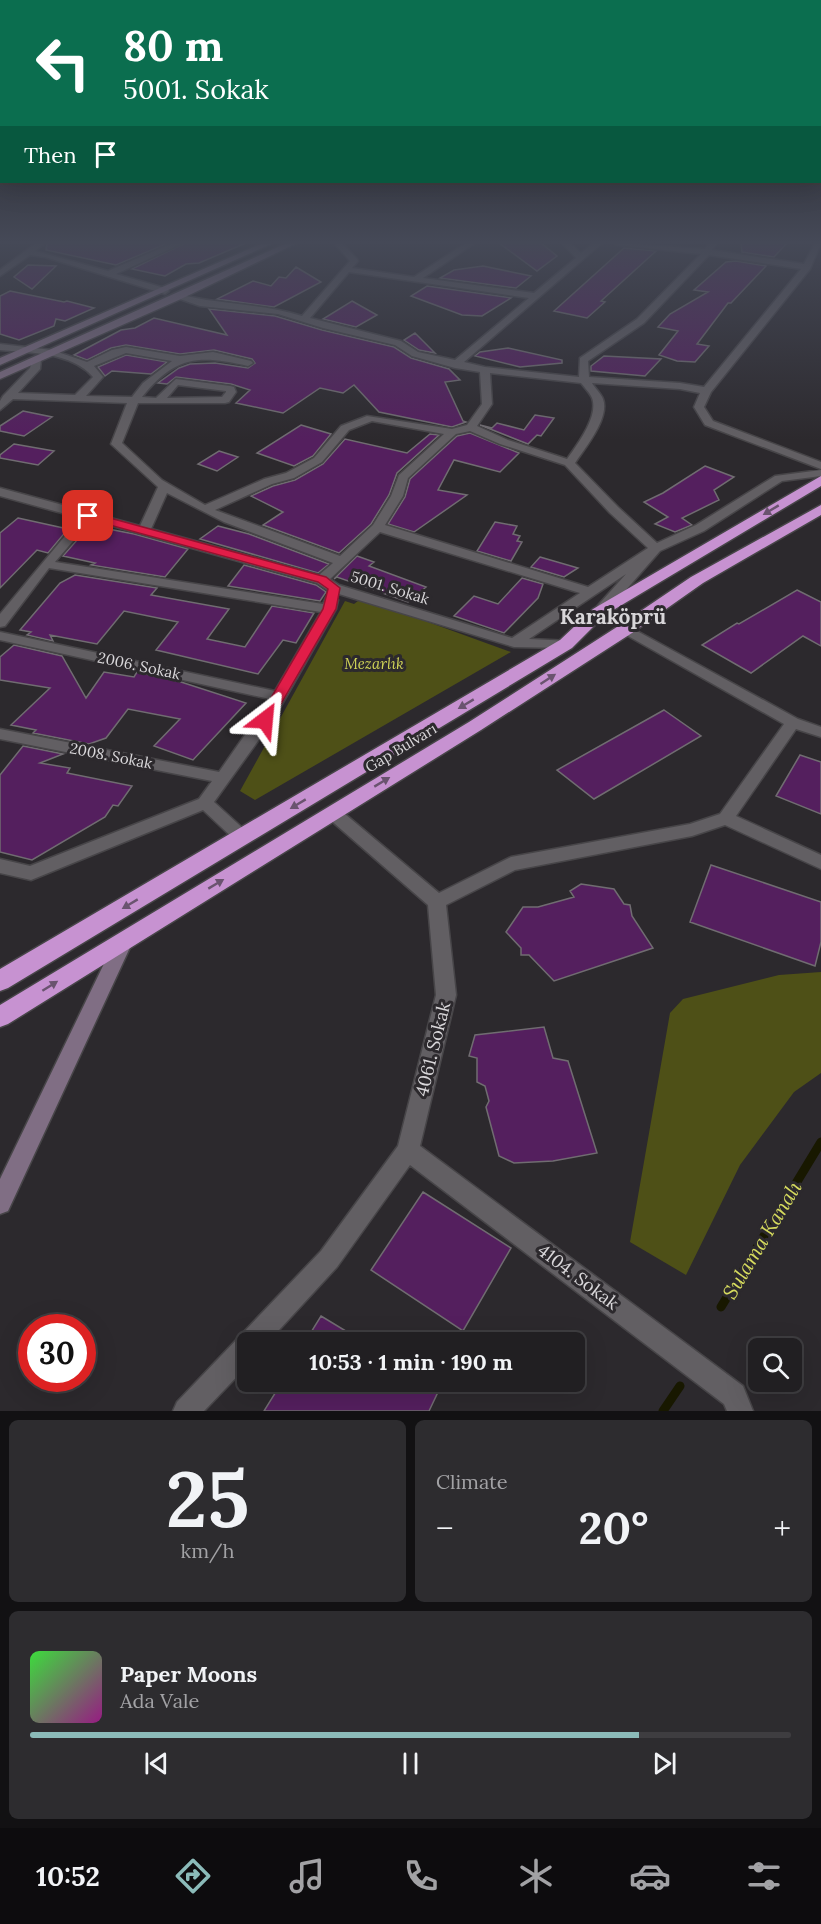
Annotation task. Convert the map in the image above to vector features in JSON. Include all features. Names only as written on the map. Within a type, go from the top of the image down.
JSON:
[{"type":"highway","name":"Gap Bulvarı","points":[[0,981],[566,644],[598,612],[821,480]]},
{"type":"highway","name":"Gap Bulvarı","points":[[0,1017],[475,726],[626,629],[697,580],[821,509]]},
{"type":"main road","points":[[0,362],[124,309]]},
{"type":"main road","points":[[0,376],[151,309]]},
{"type":"main road","points":[[0,1203],[124,941]]},
{"type":"street","points":[[258,309],[279,311],[326,326],[398,343],[415,354],[455,365],[585,380],[680,386],[706,391]]},
{"type":"street","points":[[304,318],[313,309]]},
{"type":"street","points":[[455,365],[522,309]]},
{"type":"street","points":[[569,463],[588,437],[598,413],[598,399],[585,380],[583,360],[591,351],[619,338],[655,309]]},
{"type":"street","points":[[773,309],[706,391],[699,407],[710,423],[821,466]]},
{"type":"street","points":[[0,347],[52,353],[88,365],[98,377],[77,399]]},
{"type":"street","points":[[88,365],[115,352],[126,350],[180,359],[213,355],[248,363]]},
{"type":"street","points":[[180,359],[147,385],[131,405],[116,444],[164,487],[206,509],[243,528],[293,542],[340,561]]},
{"type":"street","points":[[0,407],[36,369],[36,360]]},
{"type":"street","points":[[471,427],[487,404],[485,370]]},
{"type":"street","points":[[8,396],[159,401],[225,400],[231,392],[230,389],[176,382],[159,401]]},
{"type":"street","points":[[206,509],[268,481],[290,476],[318,460],[345,428],[370,418],[452,432],[471,427],[504,442],[569,463],[614,510],[656,548]]},
{"type":"street","points":[[0,866],[31,873],[205,803],[265,720],[329,609],[328,584],[340,561],[378,527],[397,496],[403,477],[452,432]]},
{"type":"street","points":[[514,643],[656,548],[700,528],[779,478],[821,473]]},
{"type":"street","points":[[144,531],[164,487]]},
{"type":"street","name":"5001. Sokak","points":[[0,492],[328,584],[514,643],[566,644]]},
{"type":"street","points":[[0,623],[46,564],[88,516]]},
{"type":"street","points":[[378,527],[590,592]]},
{"type":"street","points":[[598,612],[656,548]]},
{"type":"street","points":[[46,564],[329,609]]},
{"type":"street","points":[[626,629],[793,723],[821,732]]},
{"type":"street","name":"2006. Sokak","points":[[0,636],[278,696]]},
{"type":"street","points":[[333,813],[437,902],[511,864],[692,830],[726,818],[793,723]]},
{"type":"street","name":"2008. Sokak","points":[[0,734],[223,778]]},
{"type":"street","points":[[205,803],[242,837]]},
{"type":"street","points":[[726,818],[821,862]]},
{"type":"street","name":"4061. Sokak","points":[[260,1332],[329,1259],[408,1150],[447,995],[437,902]]},
{"type":"street","name":"4104. Sokak","points":[[408,1150],[734,1395],[740,1411]]},
{"type":"street","points":[[186,1411],[237,1358]]},
{"type":"green space","name":"Mezarlık","points":[[362,598],[511,652],[255,800],[240,791],[345,601],[354,604]]},
{"type":"green space","points":[[821,972],[821,1073],[794,1092],[740,1165],[686,1275],[630,1242],[670,1013],[683,999],[779,975]]},
{"type":"building","points":[[0,309],[92,309],[65,321],[56,319],[54,326],[19,340],[0,334]]},
{"type":"building","points":[[209,309],[275,316],[394,347],[411,358],[449,369],[460,380],[445,382],[463,421],[466,422],[452,427],[379,412],[354,385],[343,393],[320,388],[283,413],[236,403],[250,390],[231,384],[176,377],[167,384],[158,383],[179,368],[190,364],[215,363],[248,368],[255,363],[252,359],[214,350],[180,354],[126,345],[111,348],[87,360],[74,355],[121,330],[135,328],[154,318],[227,335]]},
{"type":"building","points":[[339,309],[366,309],[377,315],[356,327],[323,319]]},
{"type":"building","points":[[445,309],[494,309],[482,316],[462,315]]},
{"type":"building","points":[[556,309],[597,309],[587,318],[554,311]]},
{"type":"building","points":[[679,309],[724,309],[697,344],[709,346],[695,362],[677,361],[659,355],[678,331],[658,327],[670,314]]},
{"type":"building","points":[[415,333],[435,353],[419,350],[404,340]]},
{"type":"building","points":[[508,348],[562,360],[562,363],[520,367],[475,356],[480,352]]},
{"type":"building","points":[[126,355],[167,362],[151,374],[112,371],[105,376],[98,367]]},
{"type":"building","points":[[604,356],[661,359],[645,376],[591,371],[591,366]]},
{"type":"building","points":[[23,411],[52,417],[24,436],[0,431],[0,426]]},
{"type":"building","points":[[535,415],[554,418],[541,436],[537,435],[528,444],[480,425],[492,428],[497,423],[524,430]]},
{"type":"building","points":[[301,425],[331,434],[313,456],[294,466],[257,453]]},
{"type":"building","points":[[470,433],[519,453],[500,472],[454,460],[438,490],[467,495],[414,532],[388,524],[405,497],[410,479],[457,436]]},
{"type":"building","points":[[430,434],[439,435],[397,473],[389,495],[371,524],[339,553],[263,525],[283,512],[251,496],[273,486],[295,480],[323,464],[345,439],[407,453]]},
{"type":"building","points":[[14,444],[54,451],[38,465],[0,458],[0,455]]},
{"type":"building","points":[[219,451],[238,457],[217,471],[198,464]]},
{"type":"building","points":[[705,466],[734,477],[714,490],[719,500],[682,518],[692,525],[675,532],[655,524],[668,517],[644,502],[663,493]]},
{"type":"building","points":[[18,518],[68,529],[48,553],[37,550],[0,588],[0,533]]},
{"type":"building","points":[[495,522],[517,526],[513,534],[520,536],[517,541],[522,542],[511,561],[477,551]]},
{"type":"building","points":[[93,526],[134,534],[188,549],[165,577],[91,565],[95,563],[63,556],[84,532]]},
{"type":"building","points":[[218,526],[249,534],[329,564],[318,573],[200,539]]},
{"type":"building","points":[[357,556],[374,562],[369,566],[426,587],[408,602],[337,577],[334,579]]},
{"type":"building","points":[[540,557],[578,568],[564,577],[531,567]]},
{"type":"building","points":[[244,565],[316,585],[326,592],[320,601],[228,586]]},
{"type":"building","points":[[75,575],[157,588],[151,595],[229,609],[207,639],[245,647],[272,606],[314,613],[296,643],[283,640],[258,674],[156,650],[178,622],[124,611],[97,644],[50,635],[53,641],[27,635],[31,632],[20,630],[60,583]]},
{"type":"building","points":[[522,578],[543,584],[538,598],[504,633],[454,616],[474,596],[498,604]]},
{"type":"building","points":[[797,590],[821,602],[821,646],[803,636],[751,673],[702,645],[737,623],[739,624]]},
{"type":"building","points":[[14,645],[62,656],[86,698],[104,672],[134,677],[137,672],[181,682],[246,703],[193,760],[154,746],[180,719],[128,709],[106,738],[89,744],[33,733],[36,730],[11,725],[50,688],[0,680],[0,657]]},
{"type":"building","points":[[664,710],[701,736],[594,799],[557,770]]},
{"type":"building","points":[[23,746],[63,754],[40,763],[70,768],[67,773],[132,786],[118,806],[113,805],[105,817],[32,860],[0,852],[0,775]]},
{"type":"building","points":[[800,755],[821,762],[821,814],[776,796]]},
{"type":"building","points":[[711,865],[821,902],[821,942],[815,966],[690,922]]},
{"type":"building","points":[[581,884],[614,889],[624,904],[630,905],[632,916],[653,948],[554,981],[529,955],[521,955],[521,948],[506,932],[523,907],[538,907],[574,897],[570,891]]},
{"type":"building","points":[[544,1027],[553,1058],[568,1061],[597,1153],[553,1161],[514,1163],[499,1156],[486,1107],[489,1101],[485,1086],[477,1082],[477,1058],[469,1056],[475,1035]]},
{"type":"building","points":[[423,1192],[511,1248],[463,1331],[371,1270]]},
{"type":"building","points":[[321,1316],[347,1332],[311,1332]]},
{"type":"building","points":[[276,1392],[438,1392],[429,1411],[264,1411]]},
{"type":"waterway","name":"Sulama Kanalı","points":[[721,1307],[821,1142]]},
{"type":"waterway","name":"Sulama Kanalı","points":[[663,1411],[680,1386]]},
{"type":"district","name":"Karaköprü","points":[[613,617]]},
{"type":"route","points":[[88,516],[322,580],[334,588],[329,609],[265,720]]}]
